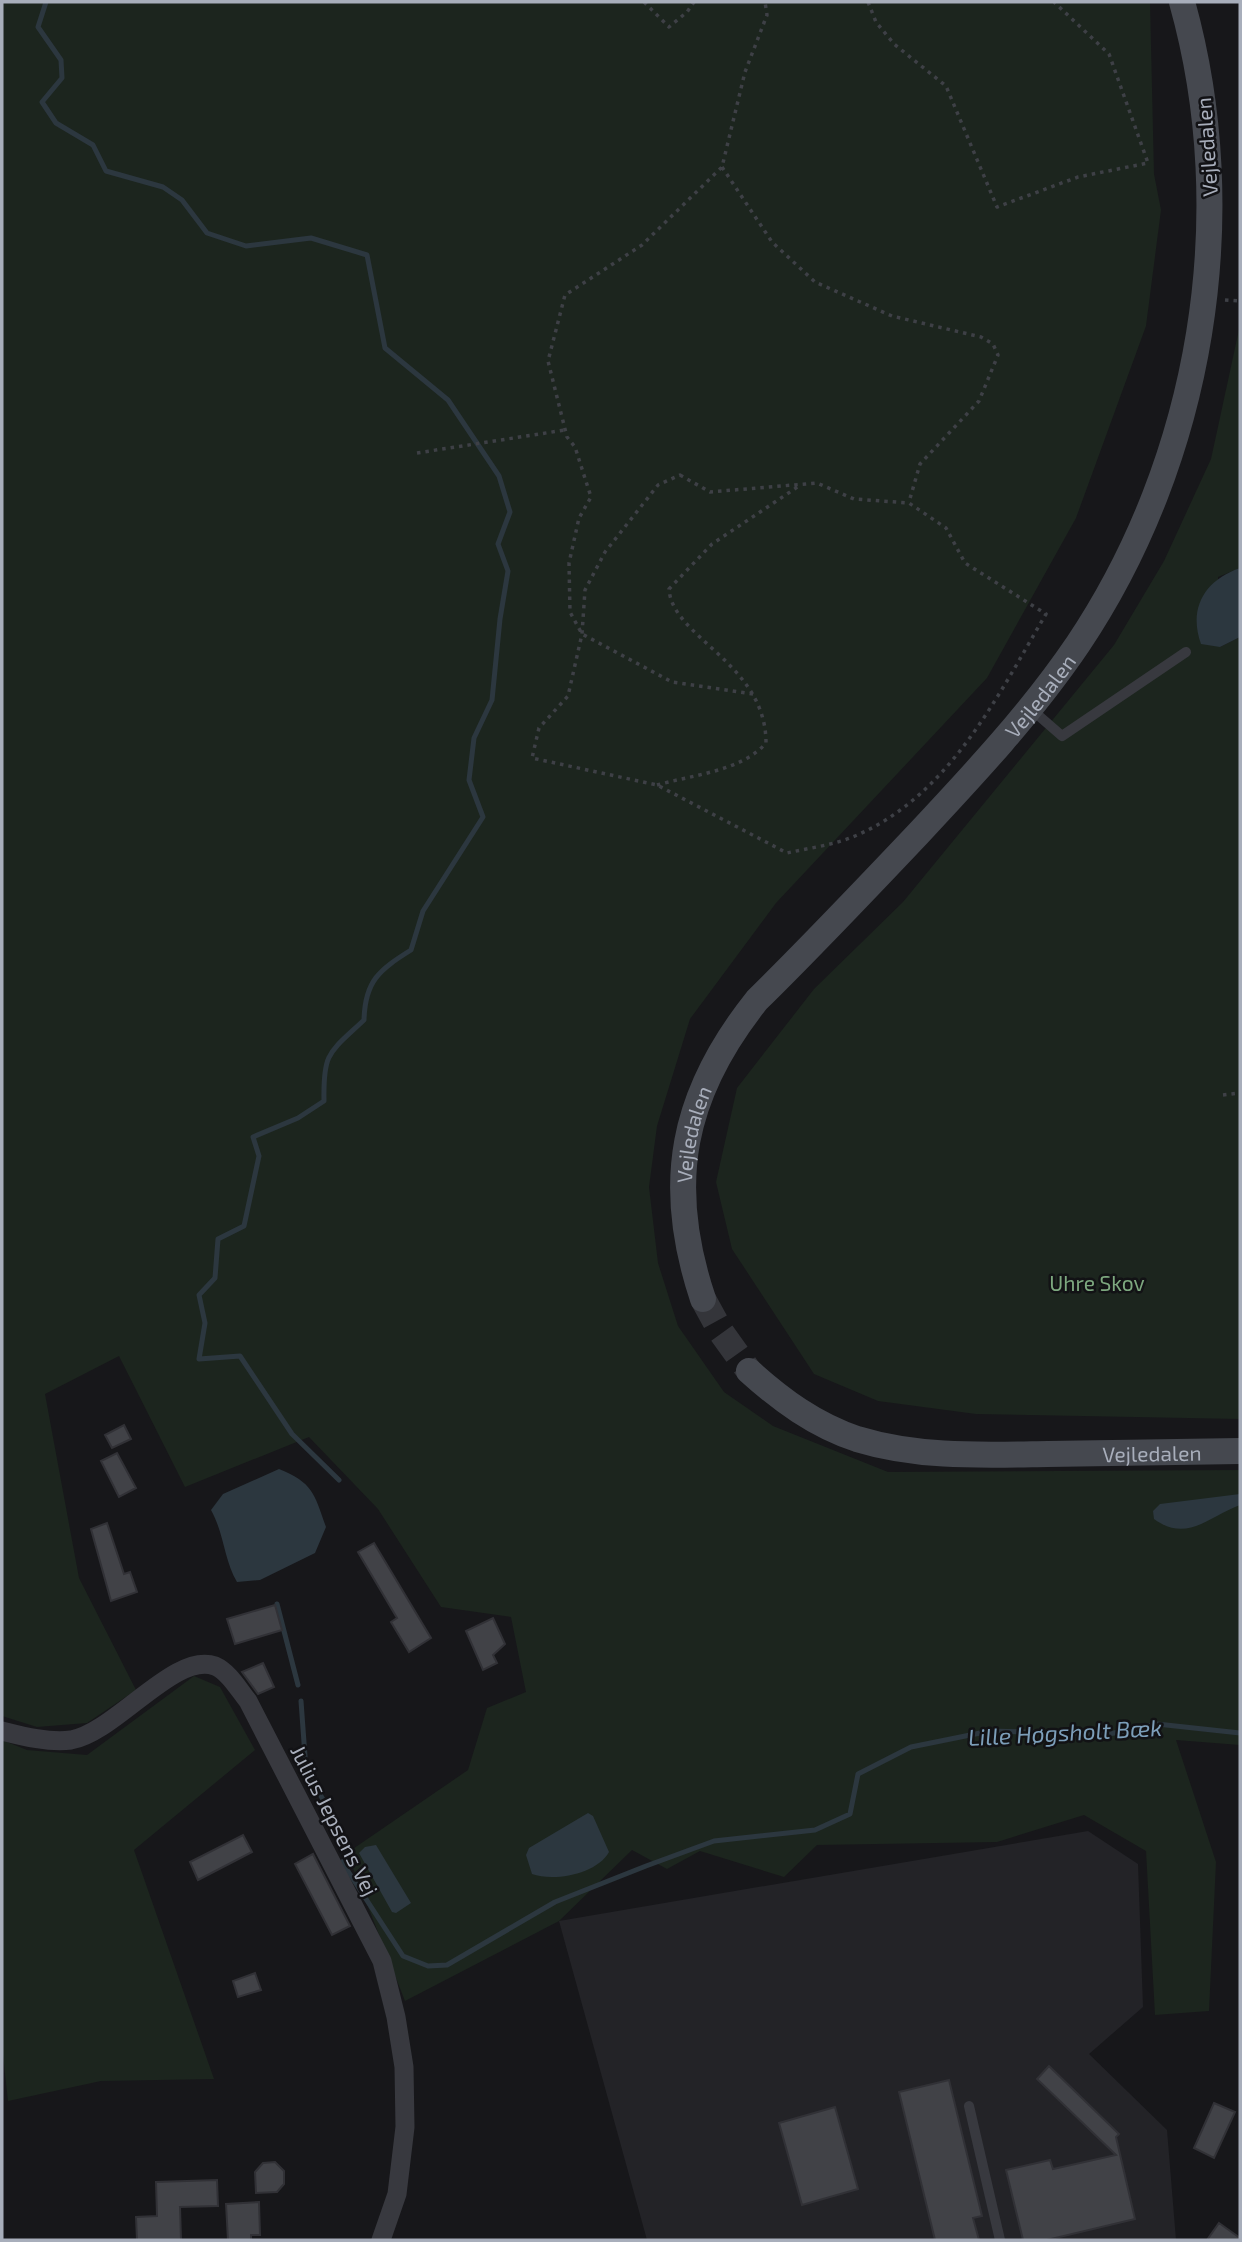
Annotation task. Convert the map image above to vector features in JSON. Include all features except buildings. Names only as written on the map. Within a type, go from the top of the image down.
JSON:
[{"type":"street","name":"Vejledalen","points":[[703,1298],[689,1246],[682,1180],[695,1104],[710,1069],[734,1029],[757,1000],[957,792],[1031,708],[1079,642],[1136,544],[1165,474],[1188,396],[1206,309],[1210,169],[1203,96],[1193,38],[1182,2]]},
{"type":"street","name":"Vejledalen","points":[[749,1371],[780,1399],[816,1421],[856,1438],[908,1450],[957,1455],[1240,1451]]},
{"type":"street","name":"Julius Jepsens Vej","points":[[2,1731],[26,1737],[71,1740],[107,1726],[180,1670],[197,1664],[215,1666],[227,1674],[248,1701],[382,1961],[397,2017],[404,2067],[405,2127],[397,2194],[381,2240]]},
{"type":"lane","points":[[1031,708],[1062,736],[1186,652]]},
{"type":"lane","points":[[969,2106],[1000,2240]]},
{"type":"path","points":[[644,2],[669,27],[687,12],[694,2]]},
{"type":"path","points":[[753,694],[672,682],[582,634],[570,612],[569,563],[579,518],[591,497],[576,447],[565,430],[548,361],[565,295],[642,245],[722,167],[745,72],[767,15],[765,2]]},
{"type":"path","points":[[868,2],[876,22],[894,44],[946,86],[997,207],[1078,177],[1148,163],[1109,54],[1054,2]]},
{"type":"path","points":[[722,167],[772,242],[814,282],[892,316],[981,337],[993,344],[998,355],[979,401],[920,464],[909,503]]},
{"type":"path","points":[[1221,312],[1223,288]]},
{"type":"path","points":[[1223,300],[1240,301]]},
{"type":"path","points":[[418,453],[565,430]]},
{"type":"path","points":[[680,475],[710,492],[800,484],[817,483],[854,499],[909,503],[946,528],[965,563],[1046,614],[976,734],[944,769],[892,816],[853,837],[788,853],[657,785],[532,758],[539,728],[568,696],[582,634],[585,590],[605,552],[658,485],[680,475]]},
{"type":"path","points":[[657,785],[740,762],[757,754],[766,743],[763,714],[747,682],[680,615],[670,598],[669,589],[712,544],[800,484]]},
{"type":"path","points":[[1223,1095],[1240,1093]]},
{"type":"shaded area","points":[[1240,568],[1240,637],[1220,647],[1201,644],[1197,619],[1198,607],[1203,597],[1217,580]]},
{"type":"shaded area","points":[[279,1469],[299,1479],[311,1490],[326,1527],[315,1553],[260,1580],[237,1582],[211,1510],[223,1494]]},
{"type":"shaded area","points":[[1240,1494],[1240,1505],[1197,1526],[1177,1529],[1154,1519],[1153,1511],[1160,1504]]},
{"type":"shaded area","points":[[588,1813],[593,1816],[609,1852],[603,1860],[574,1874],[552,1877],[532,1874],[526,1855],[529,1848]]},
{"type":"shaded area","points":[[1088,1831],[1138,1864],[1143,2007],[1089,2054],[1167,2130],[1176,2240],[647,2240],[559,1921]]},
{"type":"shaded area","points":[[376,1845],[411,1903],[396,1913],[392,1912],[359,1853],[365,1847]]},
{"type":"green space","points":[[2,2],[1150,2],[1154,174],[1161,210],[1146,326],[1076,518],[987,678],[776,903],[690,1019],[657,1126],[649,1187],[658,1263],[678,1326],[724,1392],[773,1426],[888,1472],[1240,1470],[1240,1745],[1176,1740],[1216,1862],[1209,2011],[1155,2015],[1146,1851],[1084,1815],[997,1842],[817,1845],[784,1877],[700,1851],[667,1869],[632,1850],[559,1921],[405,2001],[347,1853],[468,1770],[487,1708],[526,1692],[511,1617],[441,1607],[378,1509],[309,1437],[185,1487],[119,1356],[45,1394],[79,1578],[136,1690],[87,1723],[37,1727],[2,1716]]},
{"type":"green space","name":"Uhre Skov","points":[[1240,325],[1240,568],[1218,577],[1220,647],[1240,637],[1240,1419],[976,1414],[878,1401],[814,1374],[732,1249],[716,1182],[737,1088],[814,989],[903,902],[1114,645],[1164,561],[1211,459]]},
{"type":"green space","points":[[194,1676],[220,1687],[255,1750],[134,1850],[214,2079],[101,2081],[8,2101],[2,2046],[2,1740],[27,1750],[87,1755]]},
{"type":"waterway","name":"Lille Høgsholt Bæk","points":[[46,2],[38,27],[61,60],[62,78],[42,102],[56,123],[93,145],[106,171],[163,187],[182,200],[207,233],[246,246],[311,238],[367,255],[385,348],[448,400],[499,476],[510,512],[498,544],[508,571],[492,700],[474,738],[469,780],[483,817],[423,911],[411,950],[390,964],[376,978],[367,995],[364,1020],[330,1054],[325,1072],[324,1101],[298,1118],[253,1137],[259,1156],[244,1226],[218,1239],[215,1278],[199,1295],[205,1323],[199,1359],[240,1356],[292,1434],[339,1480]]},
{"type":"waterway","name":"Lille Høgsholt Bæk","points":[[277,1604],[298,1685]]},
{"type":"waterway","name":"Lille Høgsholt Bæk","points":[[301,1701],[306,1770],[340,1829]]},
{"type":"waterway","name":"Lille Høgsholt Bæk","points":[[342,1862],[403,1956],[428,1966],[447,1965],[555,1902],[646,1866],[714,1841],[815,1830],[850,1814],[858,1774],[911,1747],[990,1731],[1109,1734],[1157,1724],[1240,1733]]},
{"type":"tunnel","points":[[703,1299],[721,1332],[749,1371]]}]
